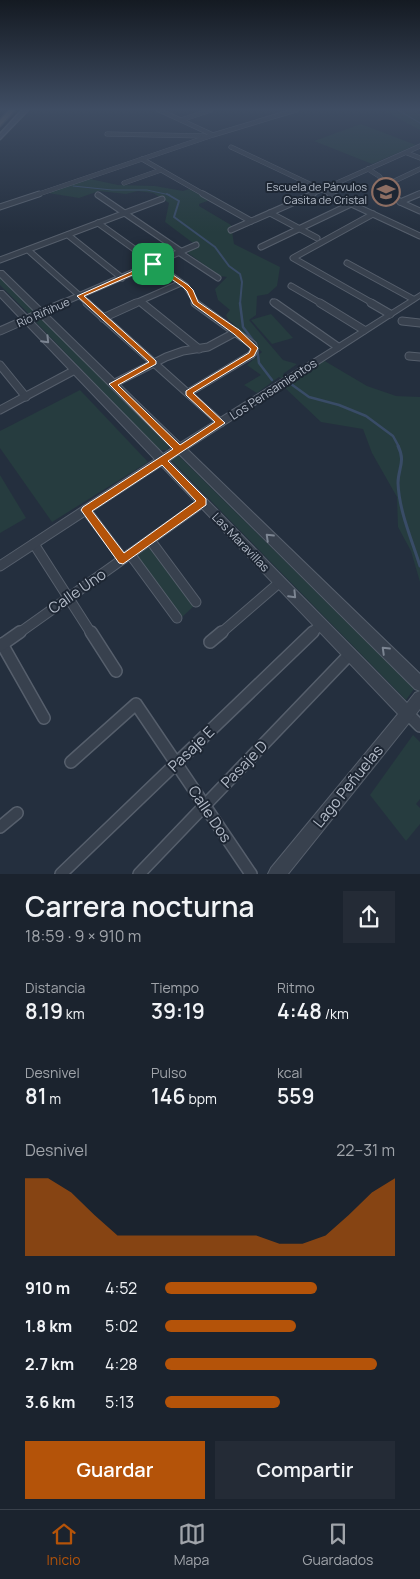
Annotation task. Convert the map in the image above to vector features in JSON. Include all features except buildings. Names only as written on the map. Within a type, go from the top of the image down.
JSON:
[{"type":"street","points":[[0,207],[167,151]]},
{"type":"street","points":[[239,151],[420,236]]},
{"type":"street","points":[[231,230],[411,151]]},
{"type":"street","points":[[407,153],[420,158]]},
{"type":"street","points":[[142,159],[252,221]]},
{"type":"street","points":[[368,169],[376,174],[400,202],[420,211]]},
{"type":"street","points":[[124,183],[161,170]]},
{"type":"street","points":[[386,185],[420,170]]},
{"type":"street","points":[[400,202],[420,193]]},
{"type":"street","points":[[98,194],[127,212],[218,278]]},
{"type":"street","points":[[0,260],[162,199]]},
{"type":"street","points":[[261,247],[351,204]]},
{"type":"street","points":[[270,213],[317,238]]},
{"type":"street","points":[[373,214],[293,258],[390,314]]},
{"type":"street","points":[[98,223],[190,290],[195,303],[253,345],[254,351],[188,393]]},
{"type":"street","points":[[68,234],[122,278]]},
{"type":"street","name":"Río Riñihue","points":[[0,331],[196,245]]},
{"type":"street","points":[[28,250],[221,423]]},
{"type":"street","points":[[347,263],[416,297]]},
{"type":"street","name":"Las Maravillas","points":[[0,272],[179,450],[420,684]]},
{"type":"street","points":[[103,318],[181,284]]},
{"type":"street","points":[[291,286],[364,330]]},
{"type":"street","name":"Las Maravillas","points":[[0,293],[420,726]]},
{"type":"street","name":"Los Pensamientos","points":[[0,566],[416,297]]},
{"type":"street","points":[[140,302],[199,349]]},
{"type":"street","points":[[273,302],[338,347]]},
{"type":"street","points":[[402,321],[420,323]]},
{"type":"street","points":[[113,384],[175,354],[217,344],[236,332]]},
{"type":"street","points":[[409,356],[420,357]]},
{"type":"street","points":[[0,365],[26,397]]},
{"type":"street","points":[[0,410],[75,370]]},
{"type":"street","name":"Calle Uno","points":[[1,645],[203,502]]},
{"type":"street","points":[[86,510],[178,618]]},
{"type":"street","points":[[150,540],[196,602]]},
{"type":"street","points":[[34,544],[116,671]]},
{"type":"street","points":[[210,642],[280,582]]},
{"type":"street","name":"Pasaje E","points":[[61,874],[321,624]]},
{"type":"street","points":[[1,645],[44,718]]},
{"type":"street","name":"Pasaje D","points":[[139,874],[350,654]]},
{"type":"street","name":"Lago Peñuelas","points":[[277,874],[420,698]]},
{"type":"street","name":"Calle Dos","points":[[71,762],[136,704],[251,874]]},
{"type":"street","points":[[0,827],[17,813]]},
{"type":"green space","points":[[339,151],[403,151],[372,164]]},
{"type":"green space","points":[[90,179],[118,185],[155,186],[183,191],[189,189],[210,200],[199,204],[199,206],[231,225],[234,244],[280,267],[277,286],[268,294],[257,296],[256,315],[249,320],[283,360],[297,364],[283,374],[292,381],[323,360],[367,386],[396,396],[420,397],[420,582],[411,551],[398,527],[397,497],[372,453],[363,429],[321,422],[284,387],[288,384],[279,377],[257,393],[244,385],[261,375],[247,365],[262,352],[228,319],[226,315],[230,310],[218,300],[215,289],[227,277],[220,276],[188,253],[193,243],[165,222],[169,203],[153,193],[138,191],[126,194],[99,191],[79,198],[48,193]]},
{"type":"green space","points":[[0,277],[35,312],[29,314],[0,285]]},
{"type":"green space","points":[[271,314],[293,338],[272,344],[251,320]]},
{"type":"green space","points":[[39,316],[169,446],[167,450],[159,450],[33,319]]},
{"type":"green space","points":[[80,390],[148,462],[52,522],[0,448],[0,431]]},
{"type":"green space","points":[[178,455],[414,689],[406,700],[171,460]]},
{"type":"green space","points":[[0,475],[26,518],[0,533]]},
{"type":"green space","points":[[149,542],[196,604],[181,618],[132,555]]},
{"type":"green space","points":[[413,735],[420,742],[420,799],[416,804],[420,808],[420,824],[406,841],[370,795]]},
{"type":"waterway","points":[[73,186],[112,190],[147,190],[168,195]]},
{"type":"waterway","points":[[168,195],[179,201],[174,217],[215,247],[229,266],[240,274],[242,282],[240,303]]},
{"type":"waterway","points":[[240,303],[243,327],[255,343]]},
{"type":"waterway","points":[[257,348],[259,363],[272,380]]},
{"type":"waterway","points":[[291,384],[309,397],[339,405],[366,416],[393,436],[399,447]]},
{"type":"waterway","points":[[398,446],[401,456],[398,478],[399,494],[406,525],[420,566]]},
{"type":"place","name":"Escuela de Párvulos Casita de Cristal","points":[[386,192]]},
{"type":"route","points":[[153,264],[80,296],[154,363],[113,384],[179,450],[162,460],[203,502],[123,559],[86,510],[162,460],[179,450],[221,423],[188,393],[251,355],[254,351],[253,345],[195,303],[190,290],[186,286],[153,264]]}]
